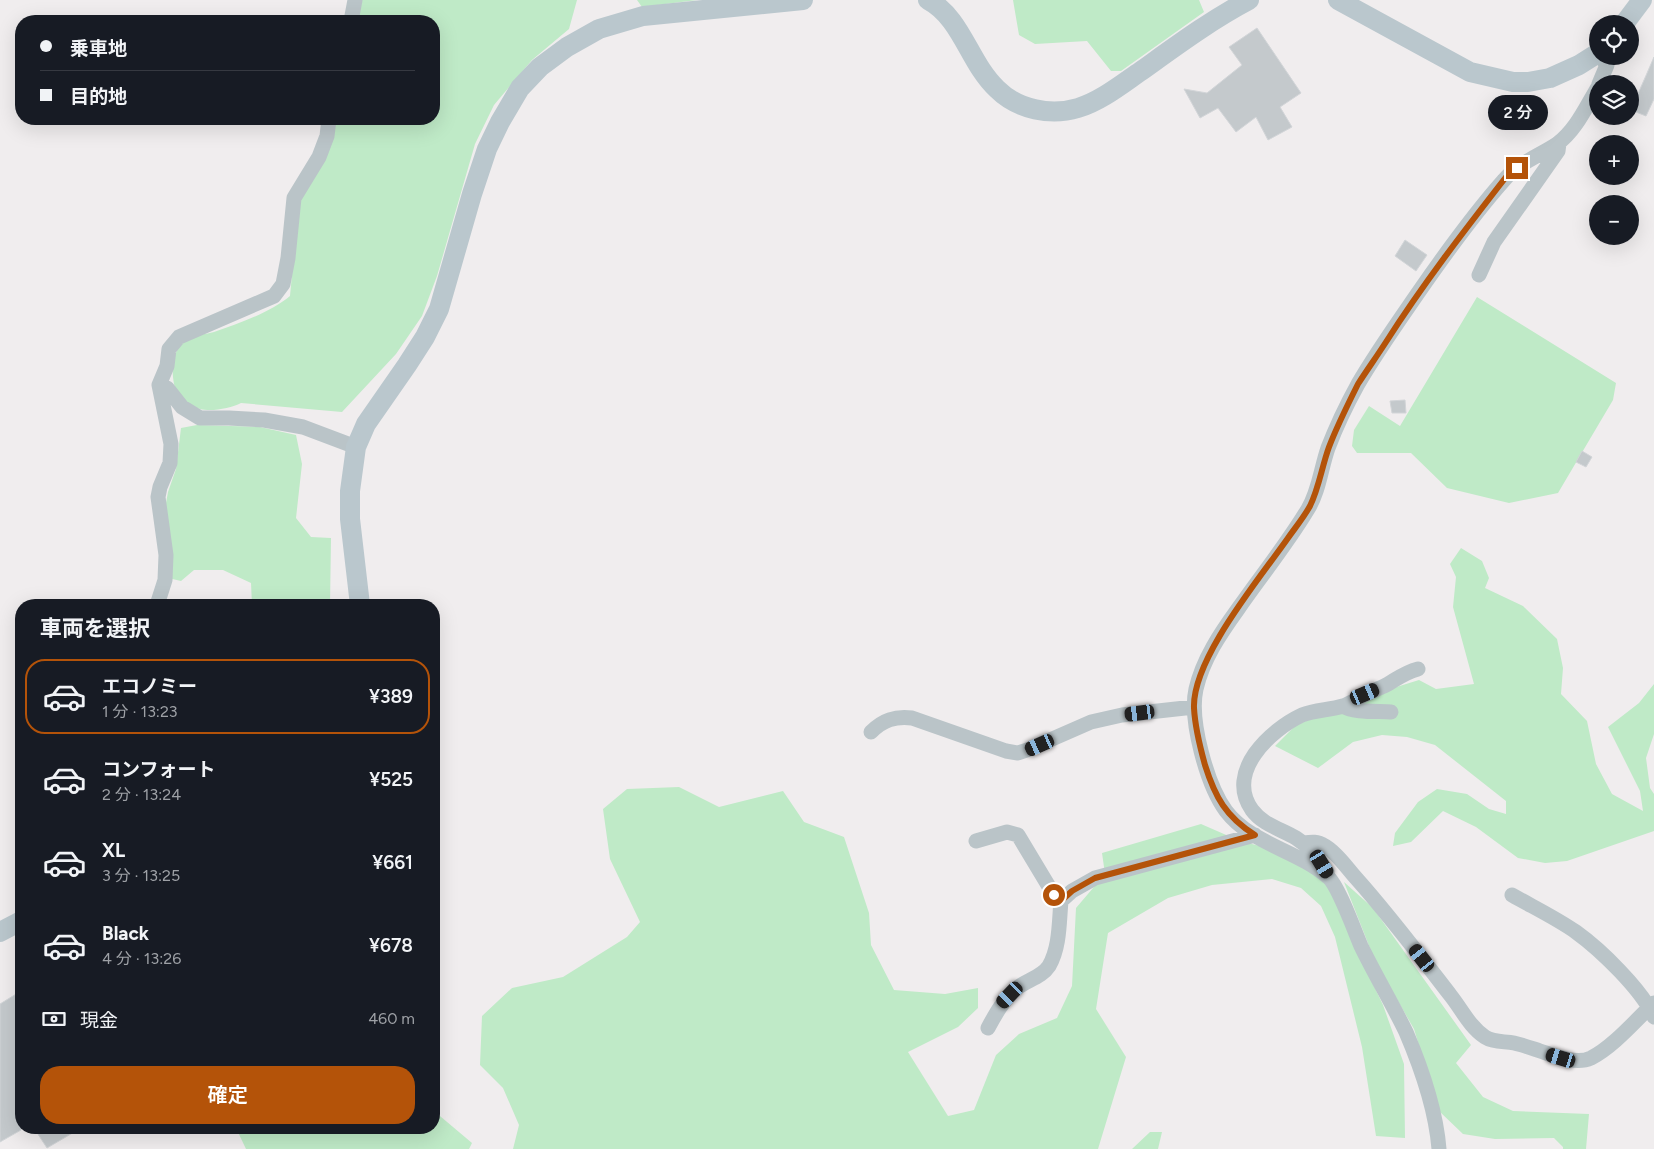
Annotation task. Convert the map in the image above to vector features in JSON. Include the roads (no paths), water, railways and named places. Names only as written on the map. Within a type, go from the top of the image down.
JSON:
[{"type":"street","points":[[352,15],[355,0]]},
{"type":"street","points":[[359,599],[350,519],[352,465],[356,447],[366,424],[420,344],[439,309],[487,149],[520,88],[540,67],[567,47],[599,30],[644,16],[803,0]]},
{"type":"street","points":[[928,0],[943,9],[958,30],[982,72],[997,90],[1026,108],[1060,110],[1079,108],[1109,93],[1224,13],[1249,0]]},
{"type":"street","points":[[1338,0],[1470,72],[1513,82],[1528,82],[1550,78],[1589,59]]},
{"type":"street","points":[[1631,15],[1642,0]]},
{"type":"street","points":[[1332,880],[1303,861],[1244,828],[1228,813],[1217,797],[1200,748],[1194,707],[1196,690],[1203,668],[1216,641],[1310,506],[1322,475],[1328,448],[1358,384],[1397,325],[1442,259],[1506,177],[1528,160],[1559,143],[1578,122],[1589,102]]},
{"type":"street","points":[[159,599],[165,580],[166,556],[158,498],[160,487],[170,463],[171,444],[159,385],[167,366],[169,349],[178,338],[274,296],[283,284],[288,258],[294,198],[319,157],[327,136],[328,125]]},
{"type":"street","points":[[1479,275],[1494,242],[1558,151],[1559,143]]},
{"type":"street","points":[[159,385],[167,388],[182,408],[200,418],[264,420],[303,427],[356,447]]},
{"type":"street","points":[[1418,669],[1405,672],[1388,684],[1343,706],[1305,714],[1274,732],[1254,756],[1247,770],[1244,790],[1252,811],[1268,825],[1303,843],[1322,864],[1332,880],[1368,960],[1406,1032],[1433,1112],[1439,1149]]},
{"type":"street","points":[[1343,706],[1347,709],[1391,712]]},
{"type":"street","points":[[871,732],[881,723],[901,717],[912,718],[1006,751],[1018,753],[1090,722],[1194,707]]},
{"type":"street","points":[[976,841],[1007,832],[1018,835],[1054,895],[1061,901]]},
{"type":"street","points":[[988,1028],[1006,998],[1018,986],[1041,973],[1049,965],[1057,940],[1061,901],[1072,891],[1095,878],[1255,835]]},
{"type":"street","points":[[1303,843],[1319,843],[1326,846],[1335,855],[1379,903],[1468,1021],[1486,1037],[1514,1043],[1561,1058],[1582,1060],[1591,1058],[1652,1009],[1615,967],[1576,932],[1512,895]]},
{"type":"street","points":[[0,932],[15,924]]}]
